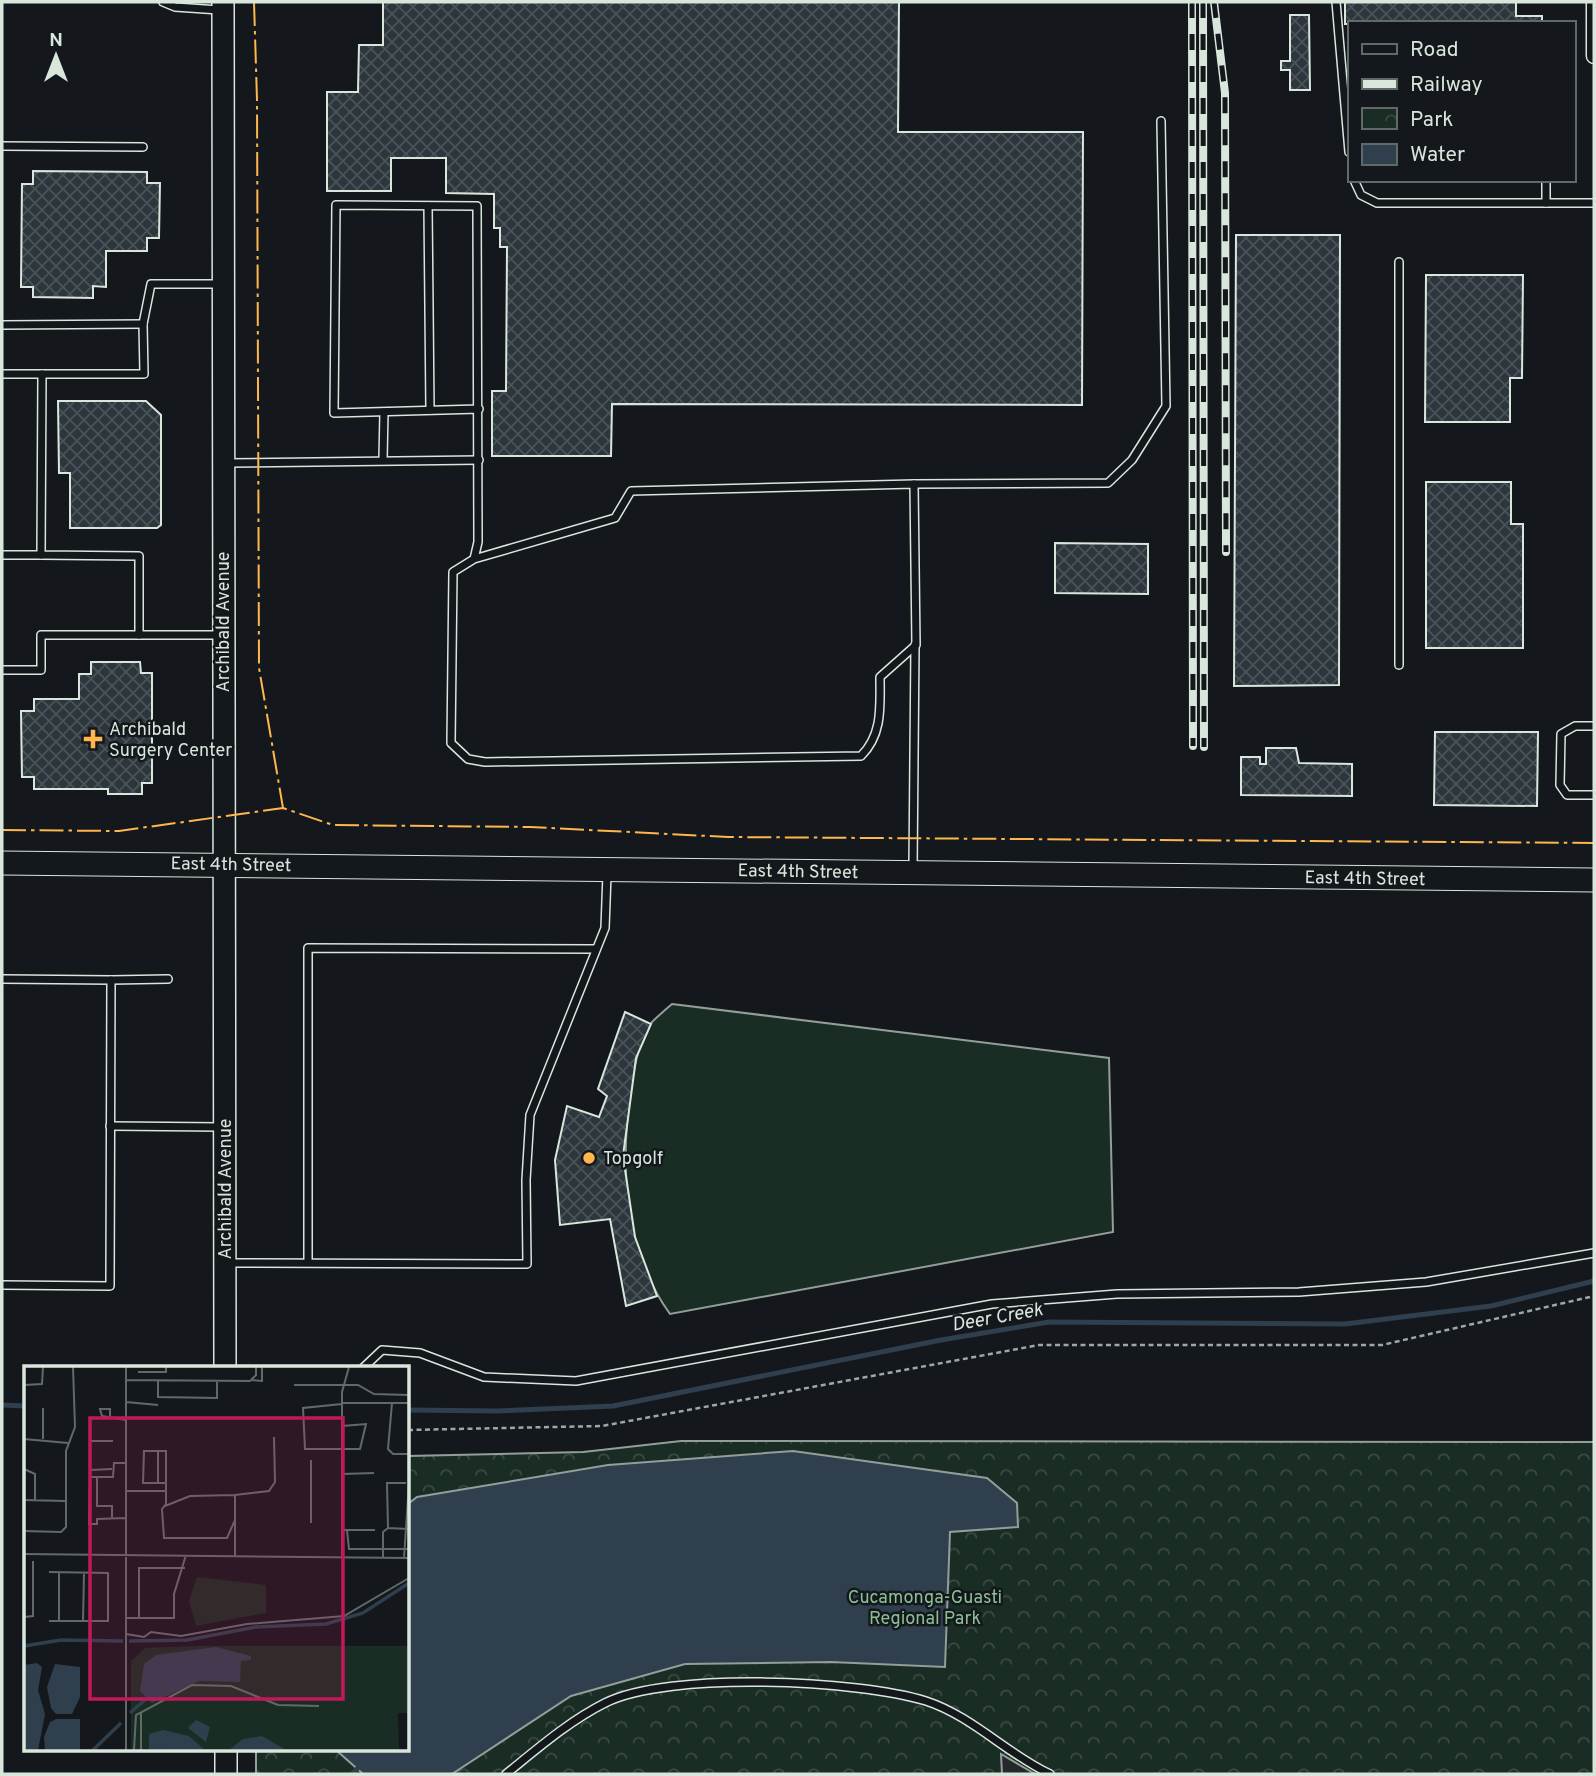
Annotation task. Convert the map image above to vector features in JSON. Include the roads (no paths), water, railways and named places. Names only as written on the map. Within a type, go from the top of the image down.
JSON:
[{"type":"main road","name":"Archibald Avenue","points":[[223,6],[225,1366]]},
{"type":"main road","name":"East 4th Street","points":[[2,863],[223,863],[1594,880]]},
{"type":"main road","points":[[226,1752],[226,1774]]},
{"type":"street","points":[[1594,2],[1594,56]]},
{"type":"lane","points":[[163,2],[175,6],[223,6]]},
{"type":"lane","points":[[1336,2],[1348,140]]},
{"type":"lane","points":[[916,645],[880,677],[879,725],[873,745],[861,756],[485,762],[468,760],[451,743],[453,572],[474,559],[615,518],[631,491],[914,484],[1108,483],[1132,460],[1166,406],[1161,121]]},
{"type":"lane","points":[[2,146],[143,147]]},
{"type":"lane","points":[[1355,182],[1361,195],[1377,203],[1594,203]]},
{"type":"lane","points":[[1546,182],[1546,203]]},
{"type":"lane","points":[[474,559],[478,542],[479,460],[479,409],[477,206],[336,205],[334,413],[479,409]]},
{"type":"lane","points":[[428,206],[430,410]]},
{"type":"lane","points":[[1399,262],[1399,665]]},
{"type":"lane","points":[[2,374],[144,374],[143,324],[151,284],[223,284]]},
{"type":"lane","points":[[2,325],[143,324]]},
{"type":"lane","points":[[41,555],[42,374]]},
{"type":"lane","points":[[383,460],[384,412]]},
{"type":"lane","points":[[223,463],[479,460]]},
{"type":"lane","points":[[913,872],[916,645],[914,484]]},
{"type":"lane","points":[[2,555],[139,556],[139,635]]},
{"type":"lane","points":[[2,670],[41,670],[41,635],[223,635]]},
{"type":"lane","points":[[1594,726],[1575,726],[1561,734],[1560,785],[1567,795],[1594,795]]},
{"type":"lane","points":[[225,1263],[308,1261],[527,1264],[526,1180],[530,1115],[605,928],[607,869]]},
{"type":"lane","points":[[308,1261],[308,948],[596,950]]},
{"type":"lane","points":[[2,979],[169,979]]},
{"type":"lane","points":[[2,1285],[110,1286],[111,980]]},
{"type":"lane","points":[[110,1126],[225,1127]]},
{"type":"lane","points":[[365,1366],[382,1350],[420,1353],[484,1377],[576,1381],[992,1304],[1116,1294],[1298,1292],[1426,1282],[1594,1253]]},
{"type":"lane","points":[[506,1774],[563,1728],[607,1702],[643,1690],[677,1685],[803,1683],[849,1686],[929,1702],[991,1736],[1050,1774]]},
{"type":"water","points":[[793,1451],[987,1478],[1017,1503],[1018,1527],[950,1532],[945,1667],[831,1662],[685,1664],[571,1696],[452,1774],[363,1774],[338,1752],[410,1752],[410,1502],[417,1497],[608,1465]]},
{"type":"waterway","name":"Deer Creek","points":[[410,1410],[497,1411],[613,1406],[941,1340],[1049,1322],[1345,1324],[1491,1306],[1594,1281]]},
{"type":"waterway","name":"Deer Creek","points":[[2,1405],[24,1406]]},
{"type":"waterway","points":[[352,1774],[357,1769]]},
{"type":"railway","points":[[1192,2],[1193,746]]},
{"type":"railway","points":[[1203,2],[1204,747]]},
{"type":"railway","points":[[1214,2],[1225,93],[1226,552]]},
{"type":"place","name":"Archibald Surgery Center","points":[[93,739]]},
{"type":"place","name":"Topgolf","points":[[589,1158]]},
{"type":"park label","name":"Cucamonga-Guasti Regional Park","points":[[925,1607]]}]
